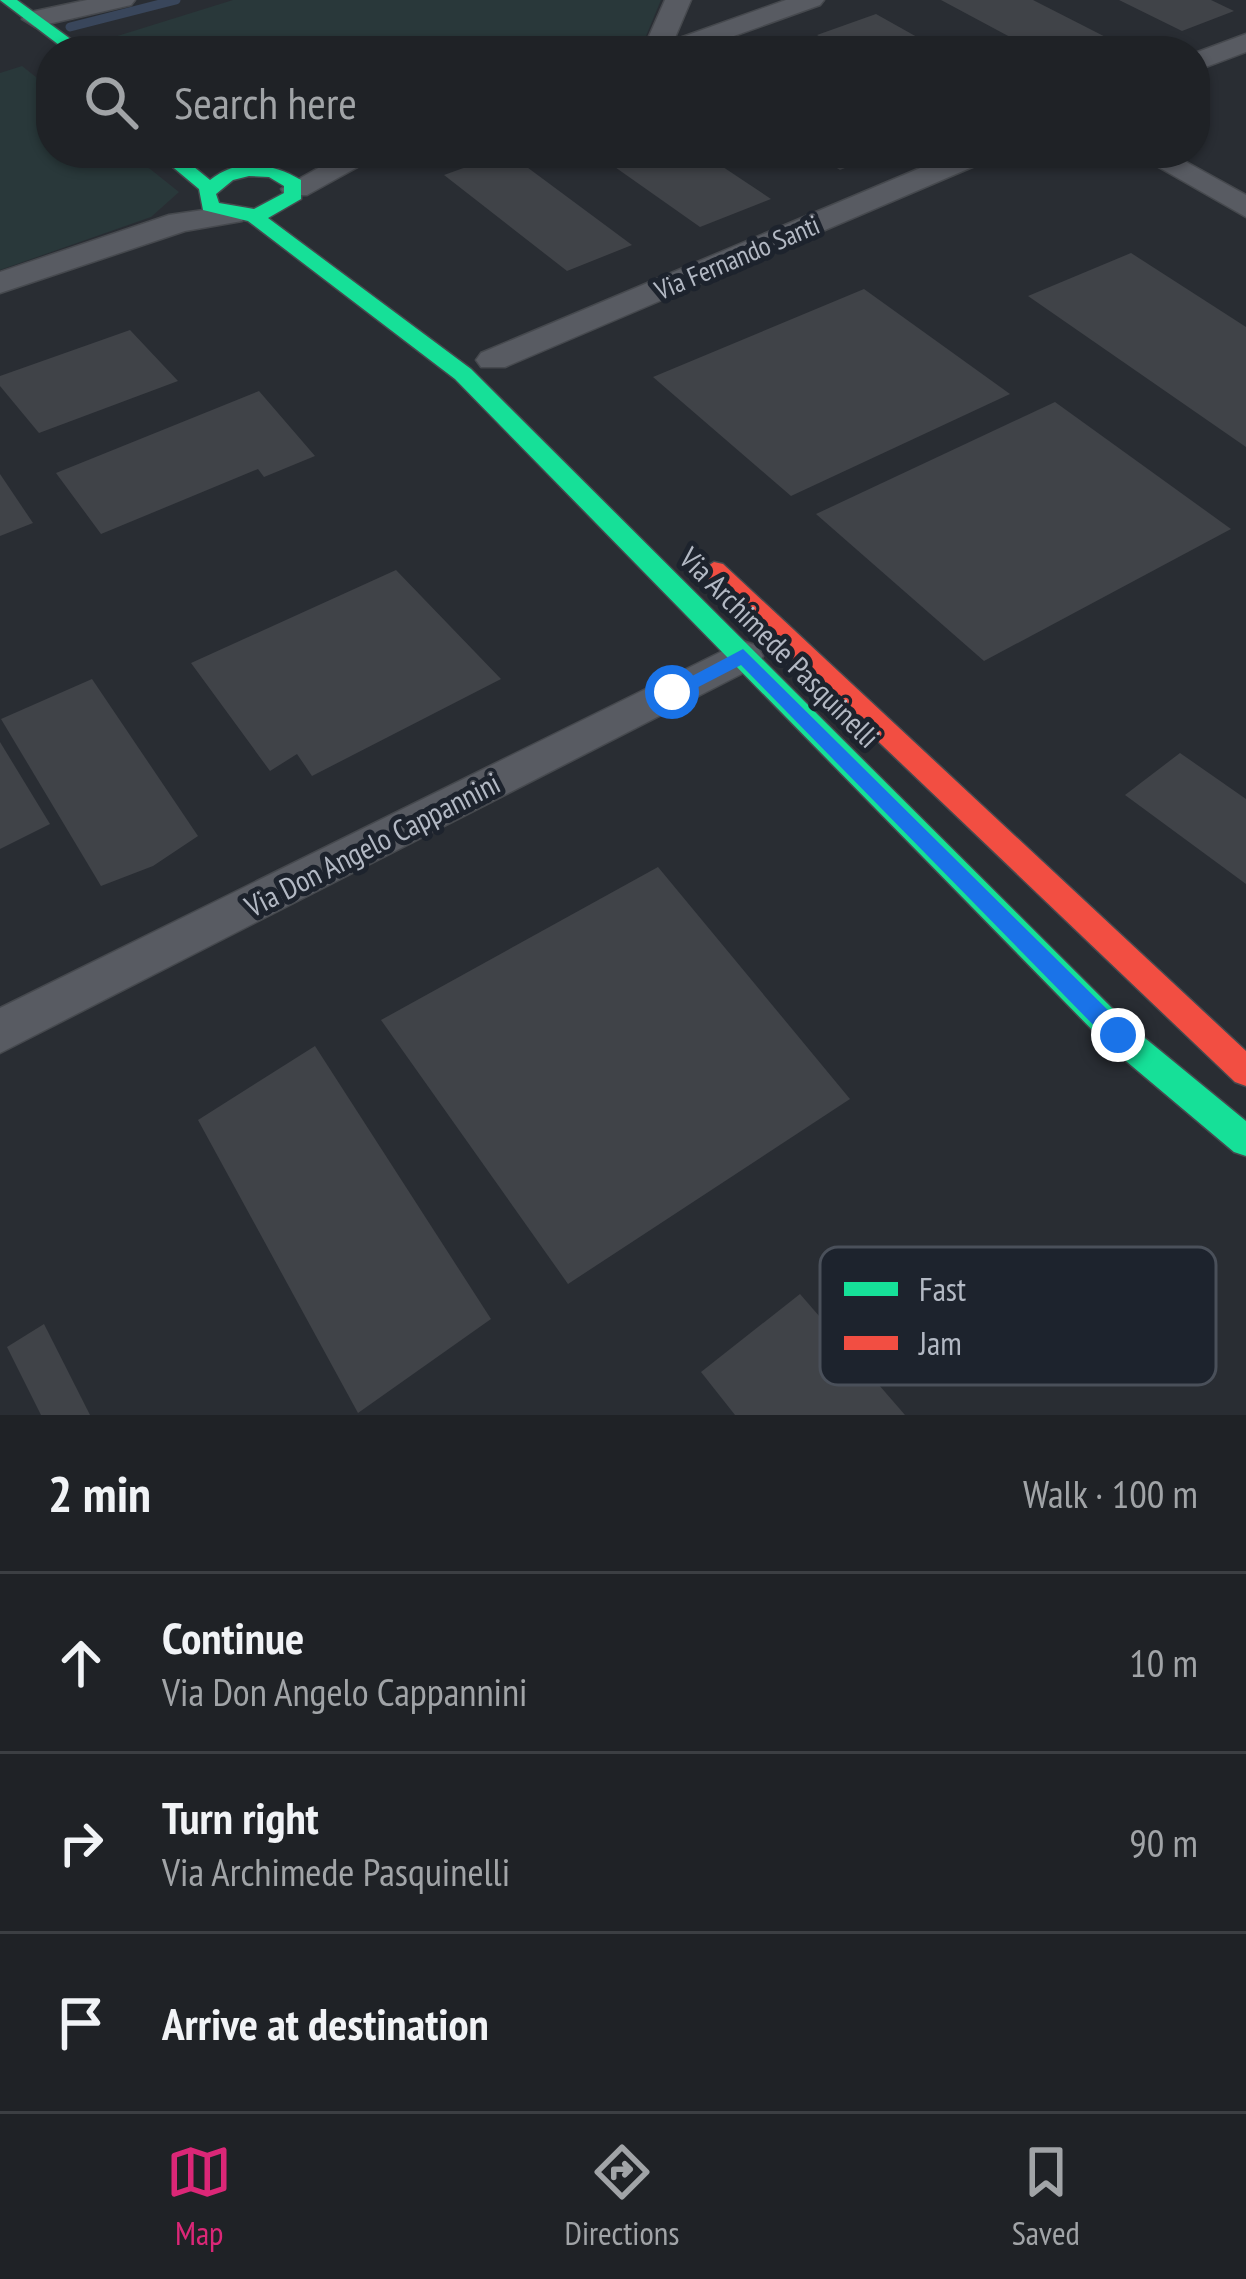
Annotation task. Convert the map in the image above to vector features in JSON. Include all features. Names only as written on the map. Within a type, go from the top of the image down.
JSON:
[{"type":"main road","points":[[6,0],[57,36]]},
{"type":"main road","points":[[0,25],[36,53]]},
{"type":"main road","name":"Via Archimede Pasquinelli","points":[[183,168],[225,204],[463,374],[1118,1035],[1246,1141]]},
{"type":"main road","points":[[246,168],[277,183],[312,224]]},
{"type":"main road","points":[[226,176],[277,183],[225,204],[226,176]]},
{"type":"main road","name":"Via Archimede Pasquinelli","points":[[698,555],[1246,1072]]},
{"type":"street","points":[[34,19],[122,0]]},
{"type":"street","points":[[662,36],[678,0]]},
{"type":"street","points":[[710,36],[811,0]]},
{"type":"street","points":[[1210,57],[1246,42]]},
{"type":"street","points":[[277,183],[310,168]]},
{"type":"street","points":[[277,183],[322,168]]},
{"type":"street","name":"Via Fernando Santi","points":[[492,361],[946,168]]},
{"type":"street","points":[[1175,168],[1246,208]]},
{"type":"street","points":[[0,283],[225,204]]},
{"type":"street","name":"Via Don Angelo Cappannini","points":[[0,1032],[743,656]]},
{"type":"shaded area","points":[[233,0],[661,0],[646,36],[117,36]]},
{"type":"shaded area","points":[[22,66],[36,77],[36,168],[149,168],[179,192],[151,217],[0,270],[0,73]]},
{"type":"building","points":[[941,0],[1033,0],[1104,36],[1008,36]]},
{"type":"building","points":[[1119,0],[1211,0],[1234,11],[1182,31]]},
{"type":"building","points":[[876,14],[915,36],[819,36]]},
{"type":"building","points":[[463,168],[528,168],[632,245],[567,271],[444,175]]},
{"type":"building","points":[[616,168],[724,168],[771,199],[700,227]]},
{"type":"building","points":[[1131,253],[1246,327],[1246,447],[1028,296]]},
{"type":"building","points":[[864,289],[1010,394],[791,496],[653,377]]},
{"type":"building","points":[[130,330],[178,381],[39,433],[0,386],[0,376]]},
{"type":"building","points":[[259,391],[315,456],[264,477],[258,469],[101,534],[56,473]]},
{"type":"building","points":[[1055,402],[1231,529],[984,661],[816,514]]},
{"type":"building","points":[[0,474],[33,523],[0,536]]},
{"type":"building","points":[[396,570],[501,679],[312,776],[297,754],[270,771],[191,663]]},
{"type":"building","points":[[92,679],[198,836],[153,866],[101,886],[1,719]]},
{"type":"building","points":[[0,742],[50,824],[0,849]]},
{"type":"building","points":[[1180,753],[1246,799],[1246,884],[1125,795]]},
{"type":"building","points":[[658,867],[850,1099],[568,1284],[381,1020]]},
{"type":"building","points":[[315,1046],[491,1319],[358,1413],[198,1120]]},
{"type":"building","points":[[800,1294],[820,1317],[820,1385],[879,1385],[905,1415],[735,1415],[701,1372]]},
{"type":"building","points":[[44,1324],[90,1415],[41,1415],[7,1347]]},
{"type":"waterway","points":[[70,27],[176,0]]},
{"type":"traffic: fast","points":[[6,0],[57,36]]},
{"type":"traffic: fast","points":[[184,168],[209,188]]},
{"type":"traffic: fast","points":[[249,170],[273,171],[294,184],[294,195],[275,209],[254,215],[210,206],[206,193],[226,176],[249,170]]},
{"type":"traffic: fast","points":[[253,216],[463,374],[1118,1035],[1246,1141]]},
{"type":"traffic: jam","points":[[714,570],[1246,1072]]},
{"type":"route","points":[[672,692],[743,656],[1118,1035]]}]
